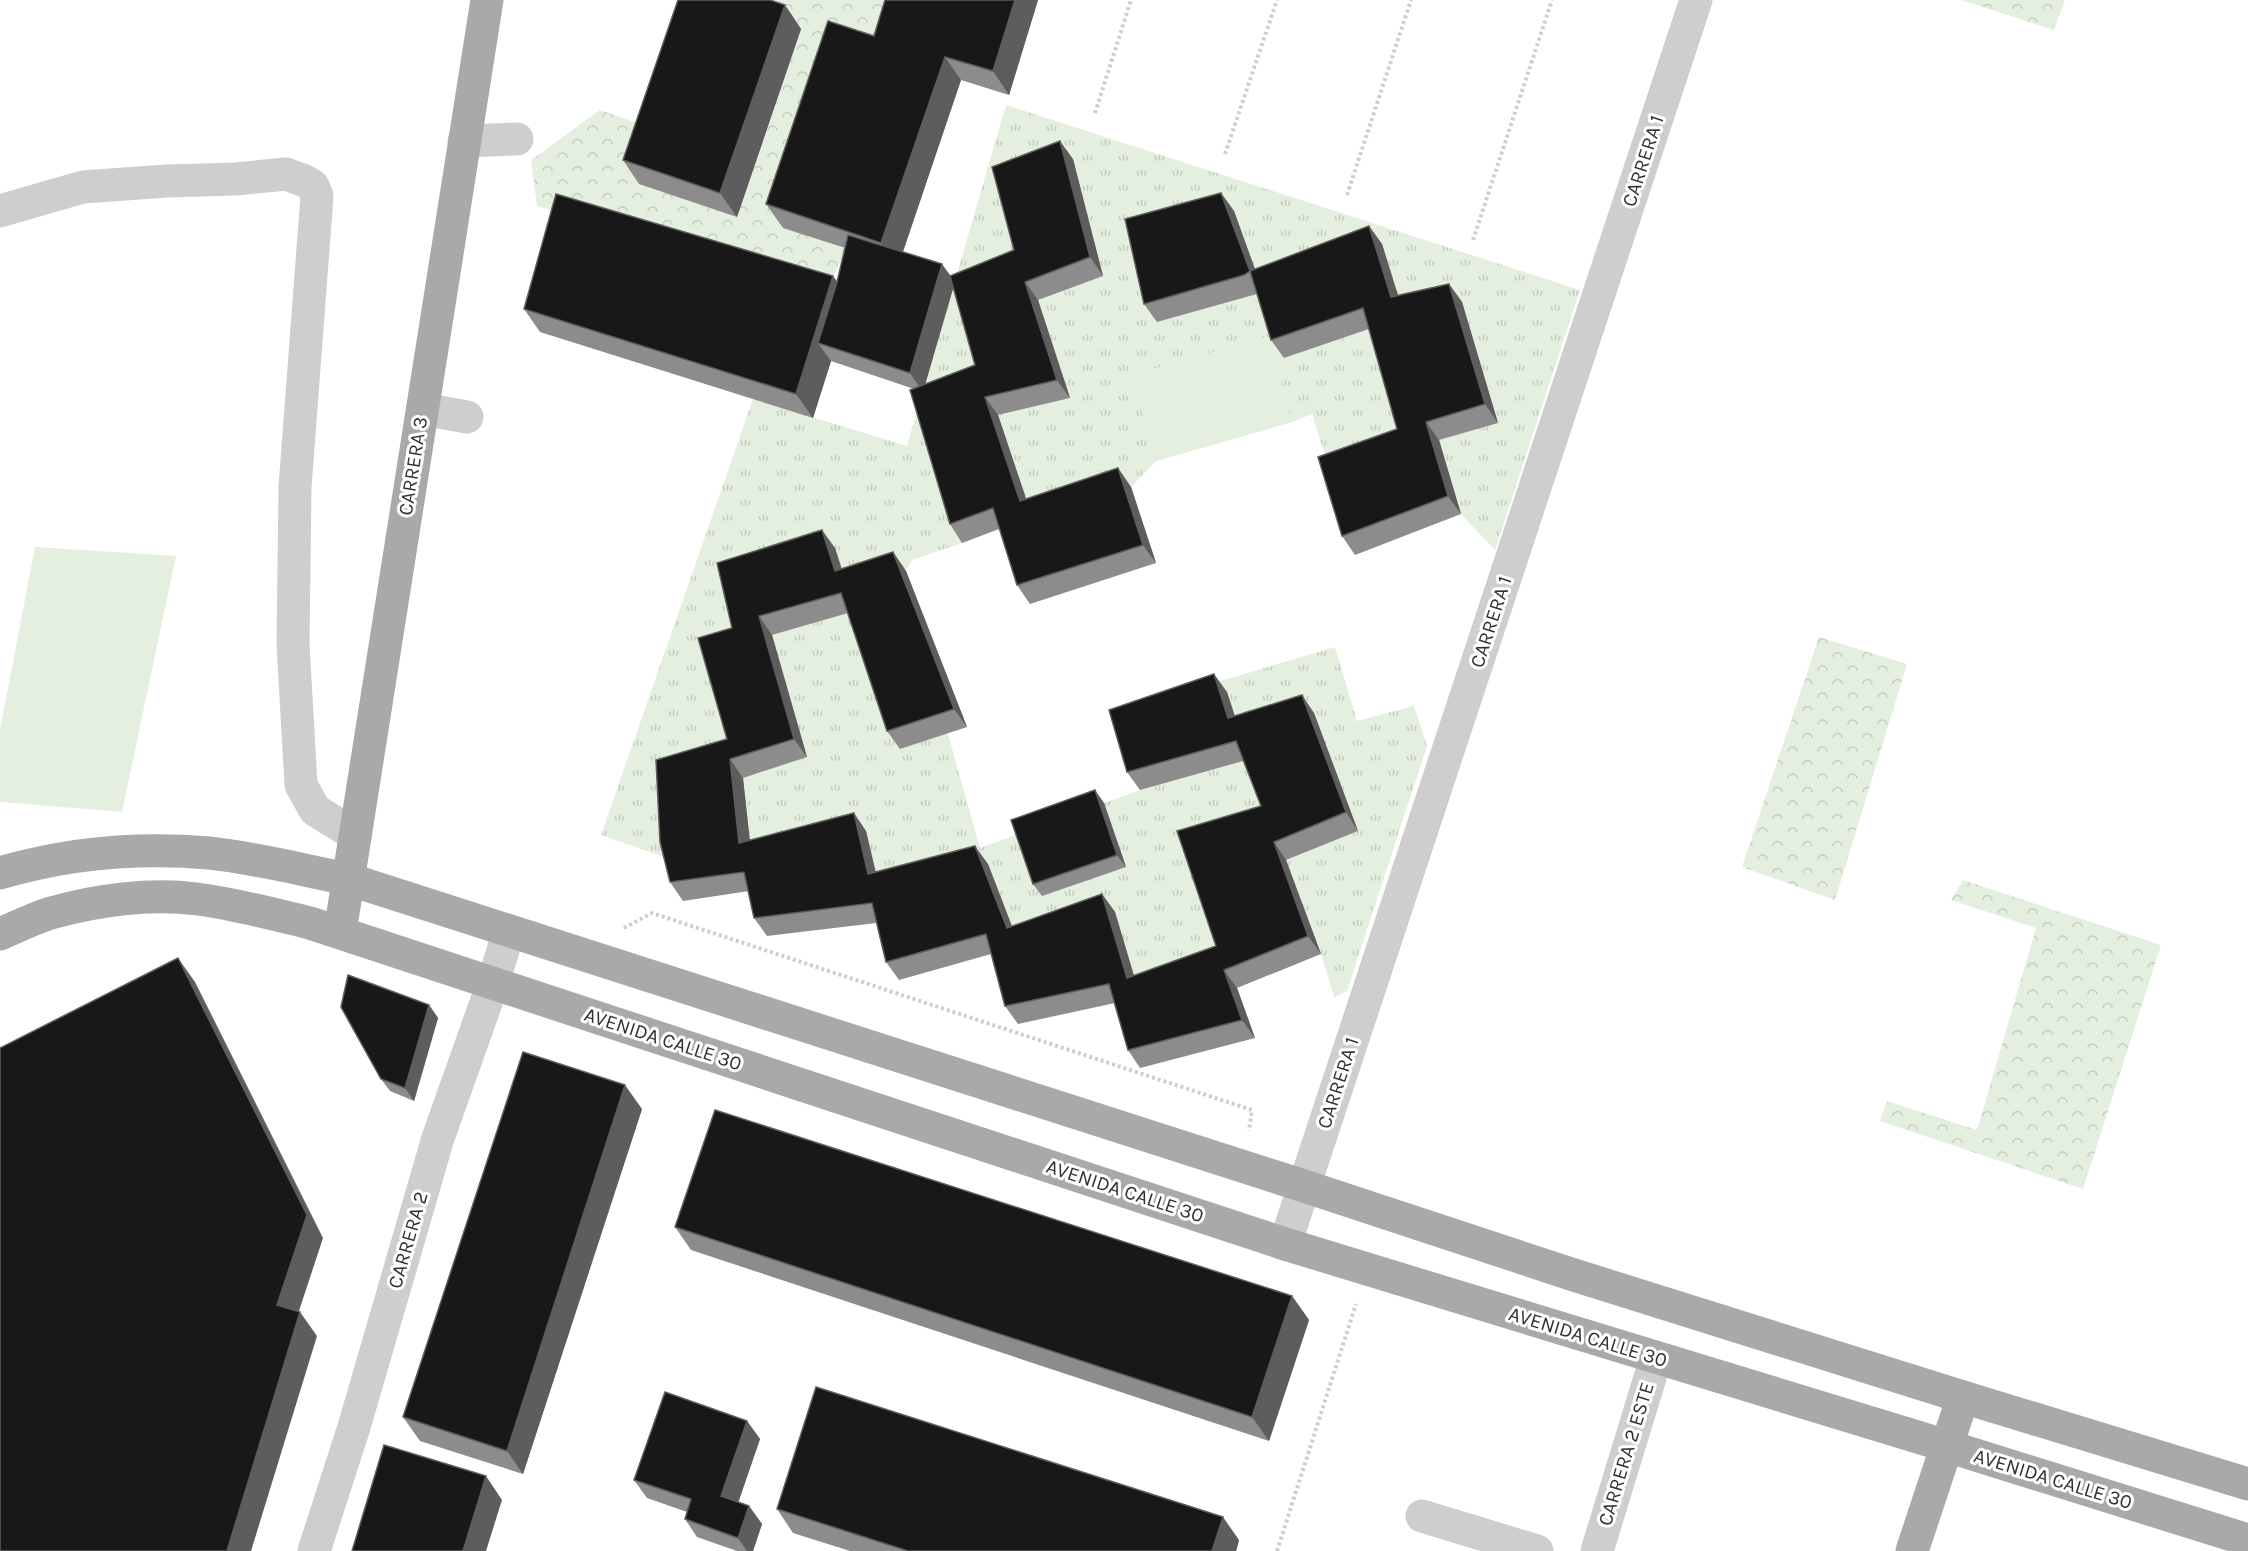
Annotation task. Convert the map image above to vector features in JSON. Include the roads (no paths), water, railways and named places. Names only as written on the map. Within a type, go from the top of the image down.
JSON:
[{"type":"main road","name":"CARRERA 3","points":[[340,932],[487,0]]},
{"type":"main road","points":[[0,873],[33,863],[90,854],[153,850],[210,853],[269,862],[348,879],[1305,1186],[1574,1275],[2248,1484]]},
{"type":"main road","name":"AVENIDA CALLE 30","points":[[0,934],[50,913],[94,903],[150,897],[195,898],[235,905],[340,932],[1285,1244],[2248,1540]]},
{"type":"main road","points":[[1912,1551],[1963,1397]]},
{"type":"street","name":"CARRERA 1","points":[[1285,1244],[1696,0]]},
{"type":"street","points":[[464,141],[517,139]]},
{"type":"street","points":[[0,211],[83,187],[237,179],[286,174],[296,176],[313,186],[317,196],[295,487],[293,644],[301,785],[315,810],[355,835]]},
{"type":"street","points":[[423,409],[467,417]]},
{"type":"street","name":"CARRERA 2","points":[[314,1551],[354,1427],[438,1138],[509,931]]},
{"type":"street","name":"CARRERA 2 ESTE","points":[[1596,1551],[1656,1358]]},
{"type":"street","points":[[1422,1516],[1537,1551]]}]
